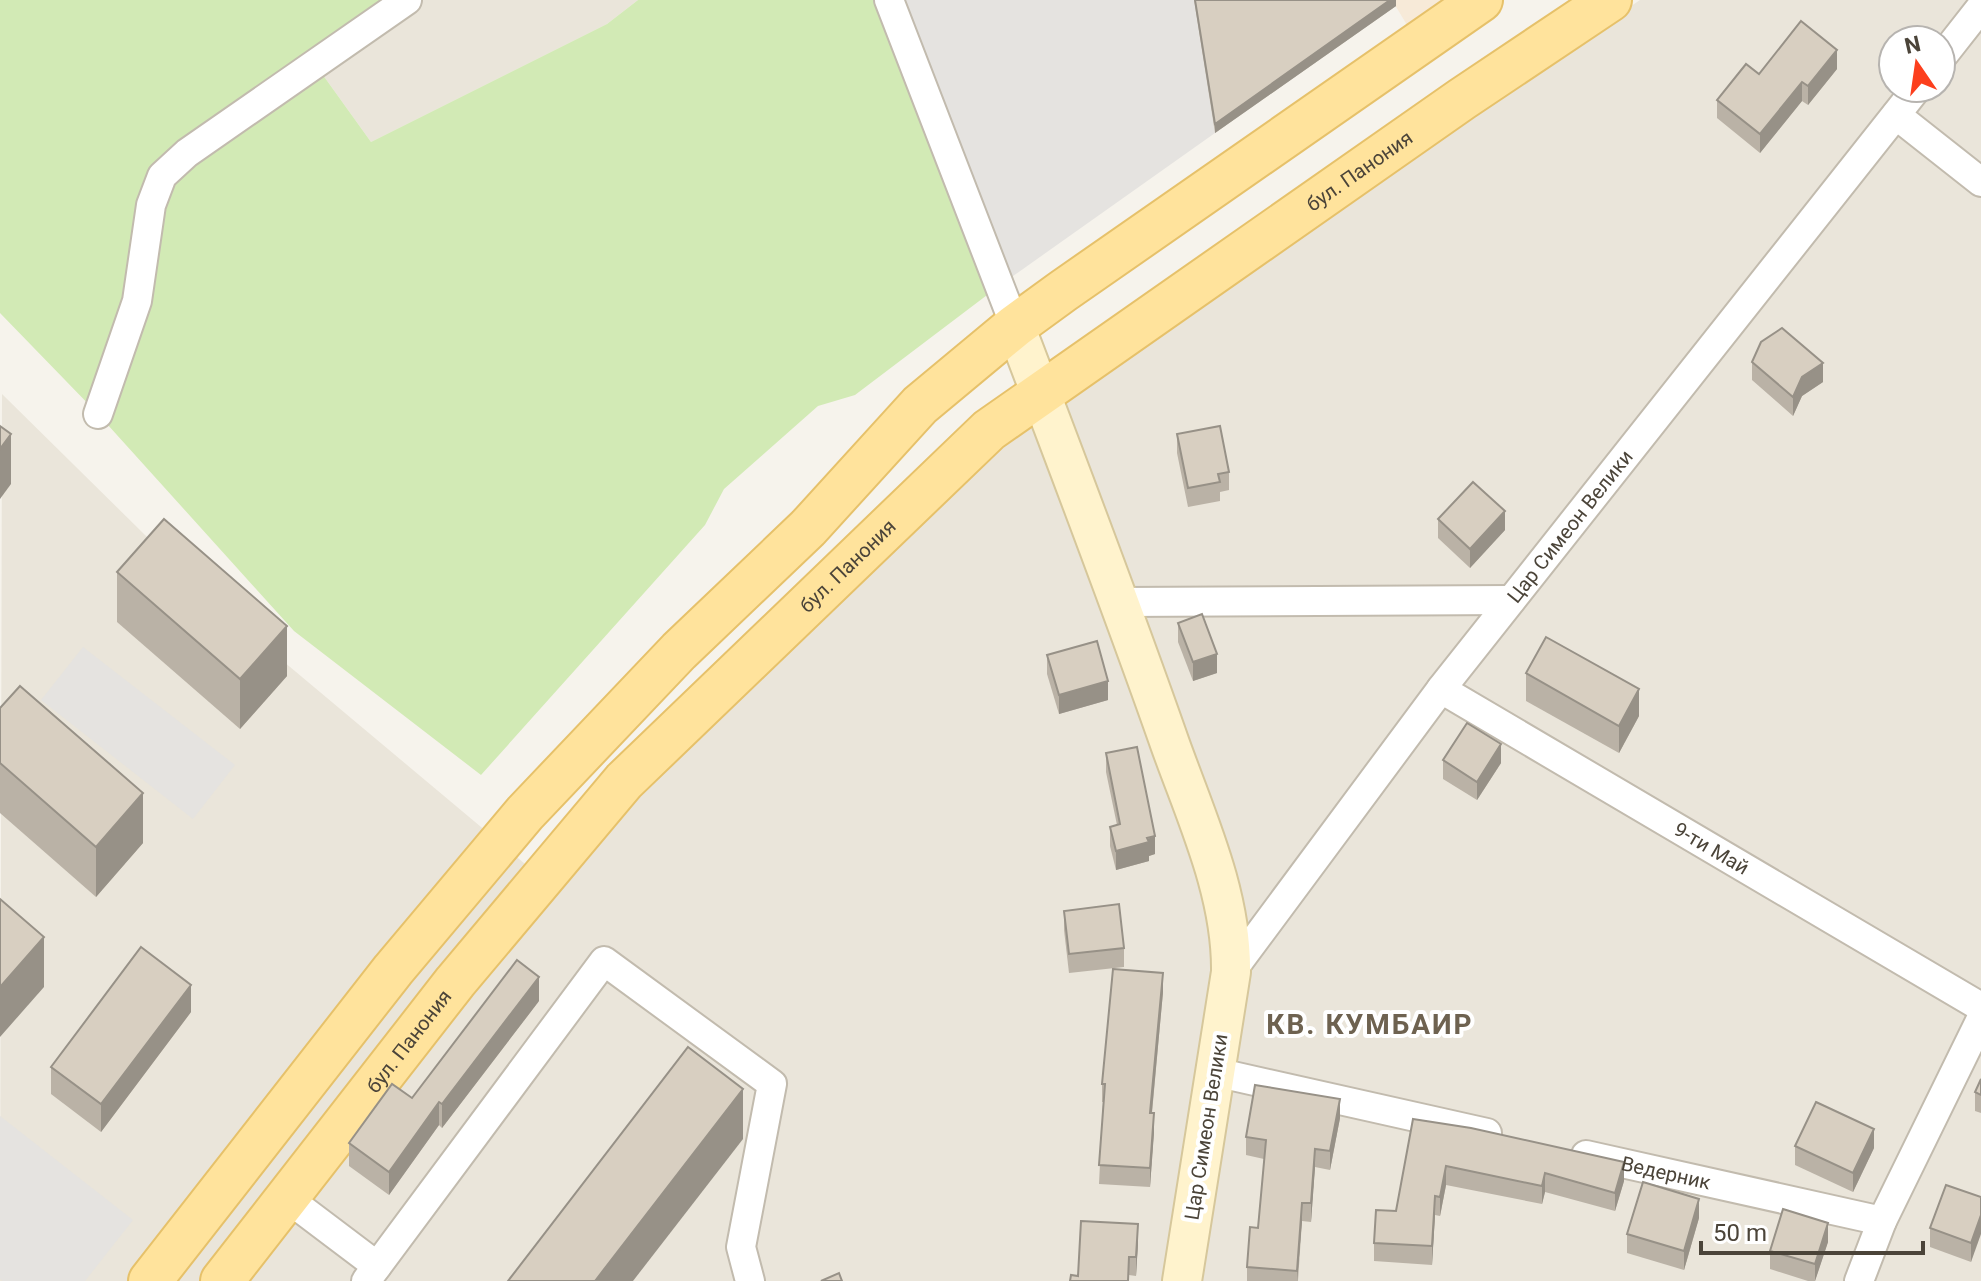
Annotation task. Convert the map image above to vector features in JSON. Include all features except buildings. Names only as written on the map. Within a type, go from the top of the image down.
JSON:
[{"type":"main road","points":[[150,1281],[393,970],[525,813],[679,651],[808,528],[920,405],[1015,326],[1481,0]]},
{"type":"main road","name":"бул. Панония","points":[[222,1281],[455,982],[624,781],[989,430],[1462,99],[1610,0]]},
{"type":"main road","name":"Цар Симеон Велики","points":[[1015,326],[1121,602],[1214,866],[1231,942],[1231,972],[1182,1281]]},
{"type":"street","points":[[98,414],[137,301],[151,205],[162,176],[187,153],[407,0]]},
{"type":"street","points":[[889,0],[1015,326]]},
{"type":"street","points":[[1957,38],[1981,7]]},
{"type":"street","name":"Цар Симеон Велики","points":[[1231,972],[1441,689],[1905,104]]},
{"type":"street","points":[[1896,115],[1981,182]]},
{"type":"street","points":[[1121,602],[1511,600]]},
{"type":"street","name":"9-ти Май","points":[[1441,689],[1981,1007]]},
{"type":"street","points":[[287,1198],[371,1274],[604,961],[772,1084],[741,1247],[750,1281]]},
{"type":"street","points":[[1859,1281],[1882,1221],[1981,1019]]},
{"type":"street","points":[[1215,1072],[1510,1138]]},
{"type":"street","name":"Ведерник","points":[[1556,1148],[1882,1221]]},
{"type":"shaded area","points":[[407,0],[638,0],[607,24],[371,142],[315,64]]},
{"type":"shaded area","points":[[889,0],[1194,0],[1215,133],[999,286]]},
{"type":"shaded area","points":[[1392,0],[1481,0],[1419,45]]},
{"type":"shaded area","points":[[1640,0],[1981,0],[1981,1281],[0,1281],[2,394],[215,604],[549,884],[988,445]]},
{"type":"shaded area","points":[[83,647],[235,765],[193,819],[41,700]]},
{"type":"shaded area","points":[[0,1116],[133,1220],[85,1281],[0,1279]]},
{"type":"green space","points":[[0,0],[407,0],[315,64],[371,142],[607,24],[638,0],[889,0],[999,286],[855,395],[818,406],[724,489],[705,525],[481,775],[294,631],[98,414],[0,313]]},
{"type":"district","name":"КВ. КУМБАИР","points":[[1370,1024]]}]
